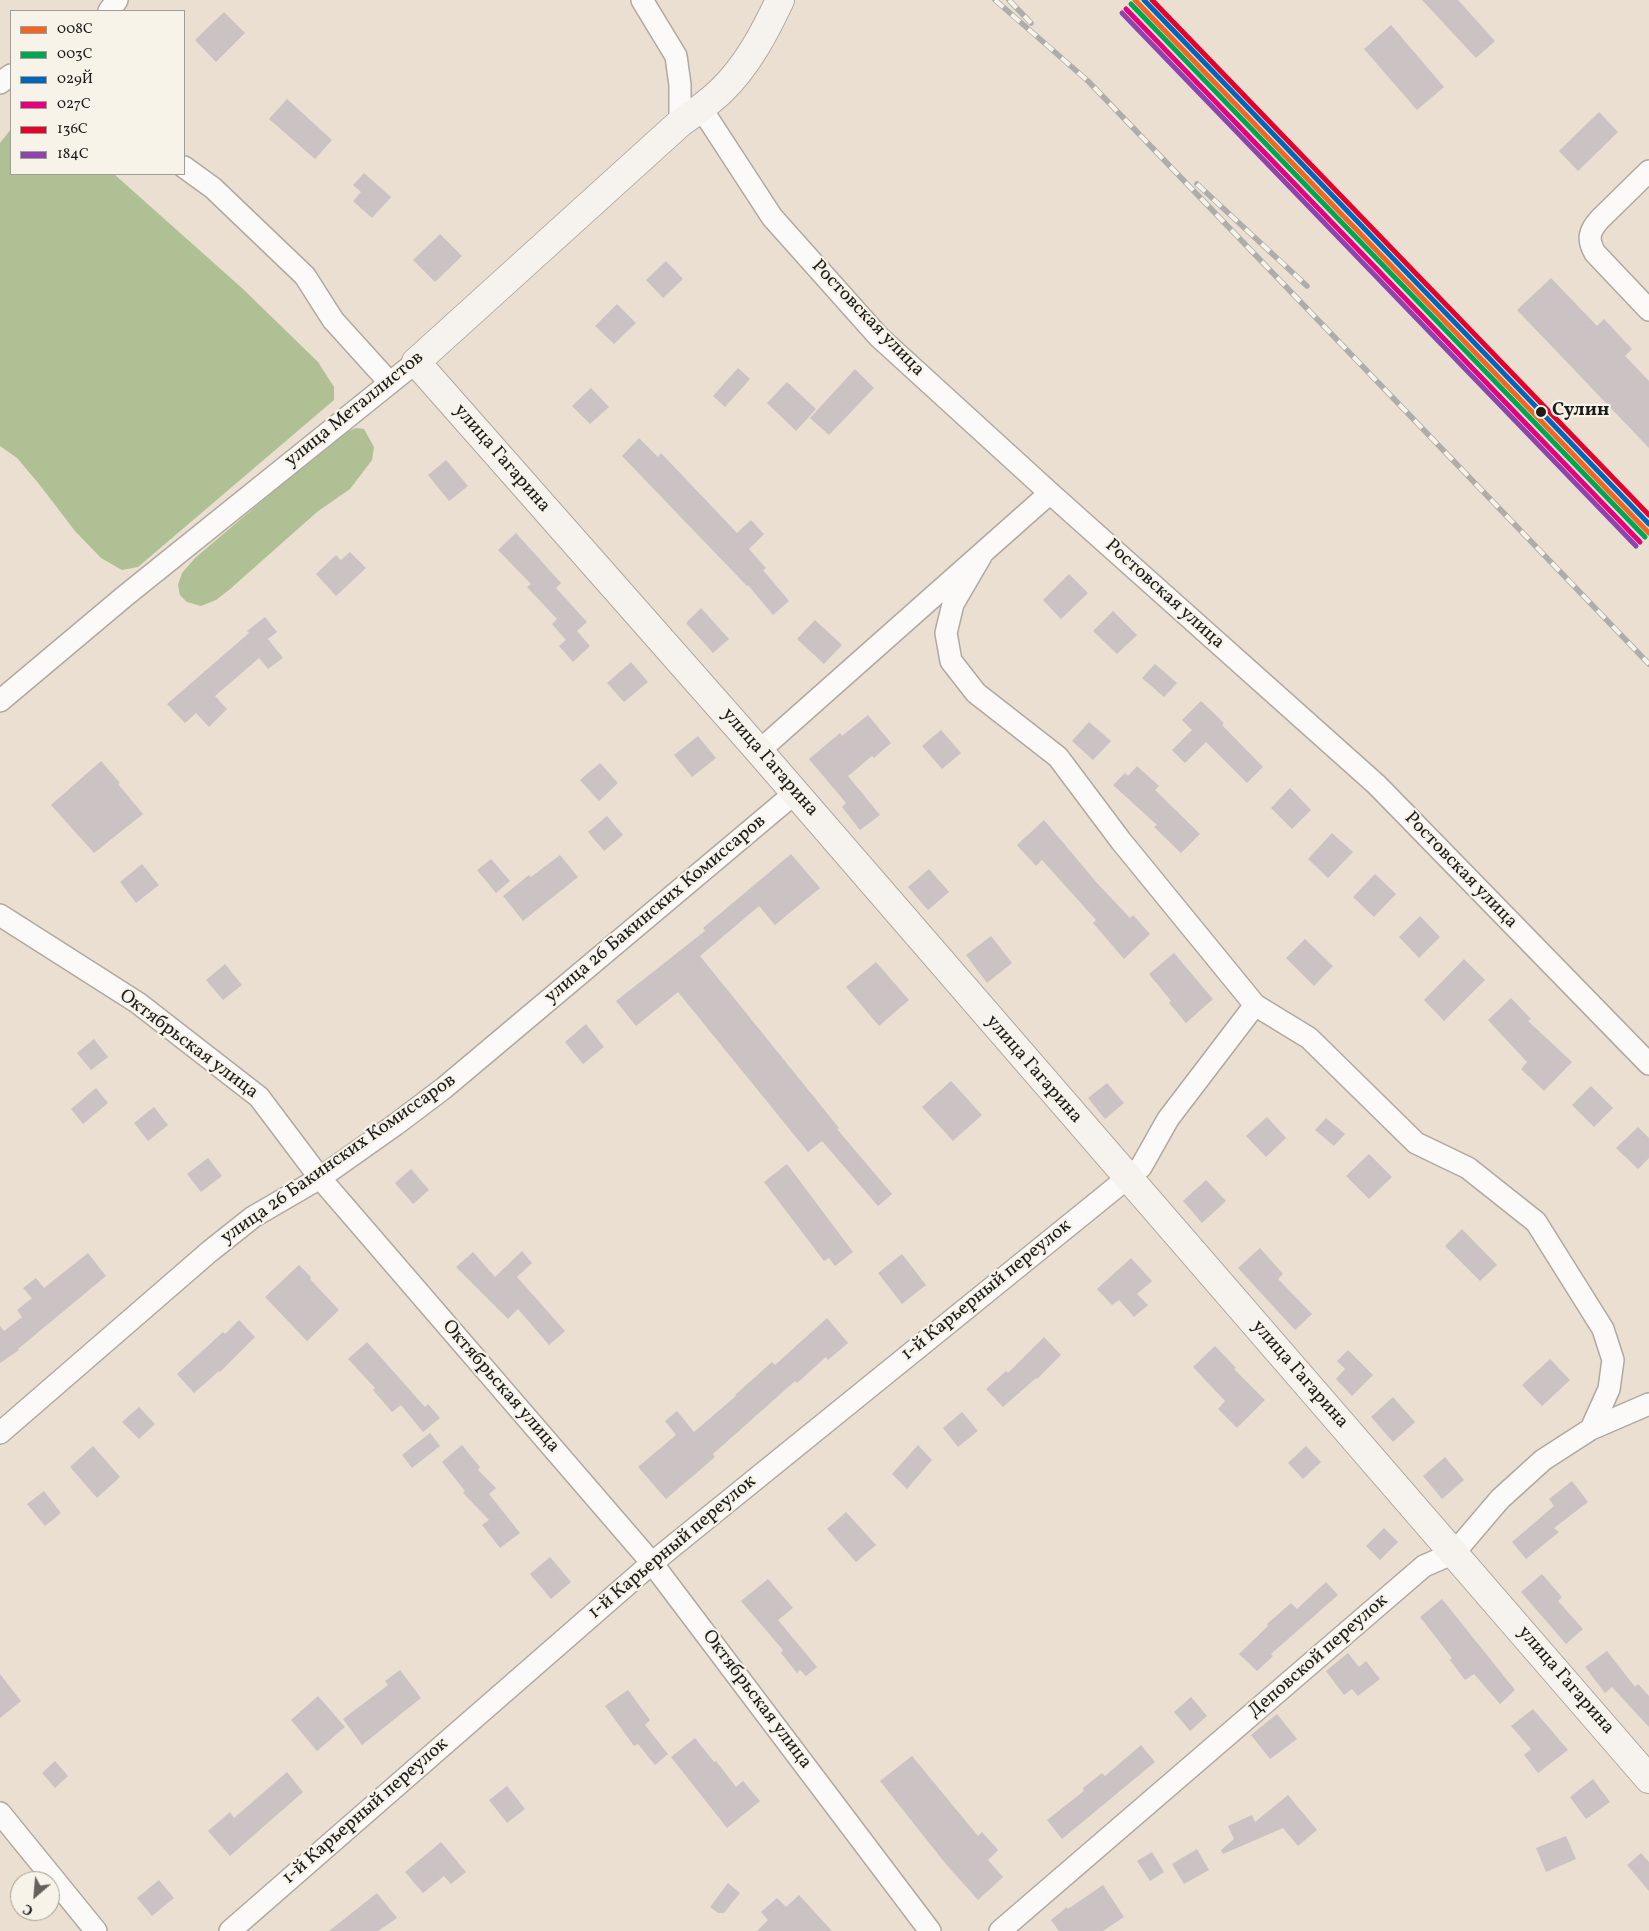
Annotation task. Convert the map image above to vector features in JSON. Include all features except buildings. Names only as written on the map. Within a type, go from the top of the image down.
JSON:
[{"type":"main road","name":"улица Металлистов","points":[[416,362],[734,78],[753,51],[780,0]]},
{"type":"main road","name":"улица Гагарина","points":[[416,362],[759,751],[1649,1779]]},
{"type":"street","points":[[642,0],[676,56],[680,85],[690,116]]},
{"type":"street","points":[[0,84],[10,76]]},
{"type":"street","name":"Ростовская улица","points":[[690,116],[772,217],[879,337],[1050,493],[1377,785],[1649,1064]]},
{"type":"street","points":[[185,168],[212,188],[305,276],[333,320],[390,383]]},
{"type":"street","points":[[1649,171],[1592,228],[1589,235],[1590,243],[1595,253],[1649,310]]},
{"type":"street","name":"улица Металлистов","points":[[0,701],[125,596],[416,362]]},
{"type":"street","points":[[759,751],[1050,493]]},
{"type":"street","points":[[981,556],[953,604],[946,634],[951,661],[976,693],[1058,758],[1121,841],[1255,1005],[1309,1038],[1416,1143],[1468,1168],[1536,1222],[1603,1329],[1613,1360],[1609,1389],[1591,1429]]},
{"type":"street","name":"улица 26 Бакинских Комиссаров","points":[[0,1434],[209,1252],[254,1217],[320,1178],[444,1088],[795,793]]},
{"type":"street","name":"Октябрьская улица","points":[[0,916],[138,1003],[259,1097],[320,1178],[652,1563],[930,1931]]},
{"type":"street","name":"1-й Карьерный переулок","points":[[230,1931],[652,1563],[1074,1220],[1128,1179],[1141,1167],[1168,1119],[1255,1005]]},
{"type":"street","name":"Деповской переулок","points":[[1000,1931],[1424,1566],[1454,1553],[1500,1499],[1543,1460],[1591,1429],[1649,1404]]},
{"type":"street","points":[[0,1813],[96,1931]]},
{"type":"green space","points":[[10,130],[10,175],[115,175],[243,289],[318,362],[334,387],[334,400],[138,567],[122,570],[101,558],[75,531],[17,458],[0,446],[0,143]]},
{"type":"green space","points":[[356,428],[364,429],[374,447],[372,460],[350,489],[317,512],[216,600],[201,606],[187,602],[180,595],[178,585],[182,573],[195,558],[341,434]]},
{"type":"railway","points":[[995,0],[1088,81],[1649,664]]},
{"type":"railway","points":[[1009,0],[1031,23]]},
{"type":"railway","points":[[1197,184],[1307,286]]},
{"type":"transit line","name":"008С","points":[[1135,0],[1649,533]]},
{"type":"transit line","name":"029Й","points":[[1144,0],[1649,524]]},
{"type":"transit line","name":"136С","points":[[1152,0],[1649,515]]},
{"type":"transit line","name":"003С","points":[[1131,4],[1645,537]]},
{"type":"transit line","name":"027С","points":[[1126,9],[1640,542]]},
{"type":"transit line","name":"184С","points":[[1122,13],[1636,546]]},
{"type":"place","name":"Сулин","points":[[1541,412]]}]
